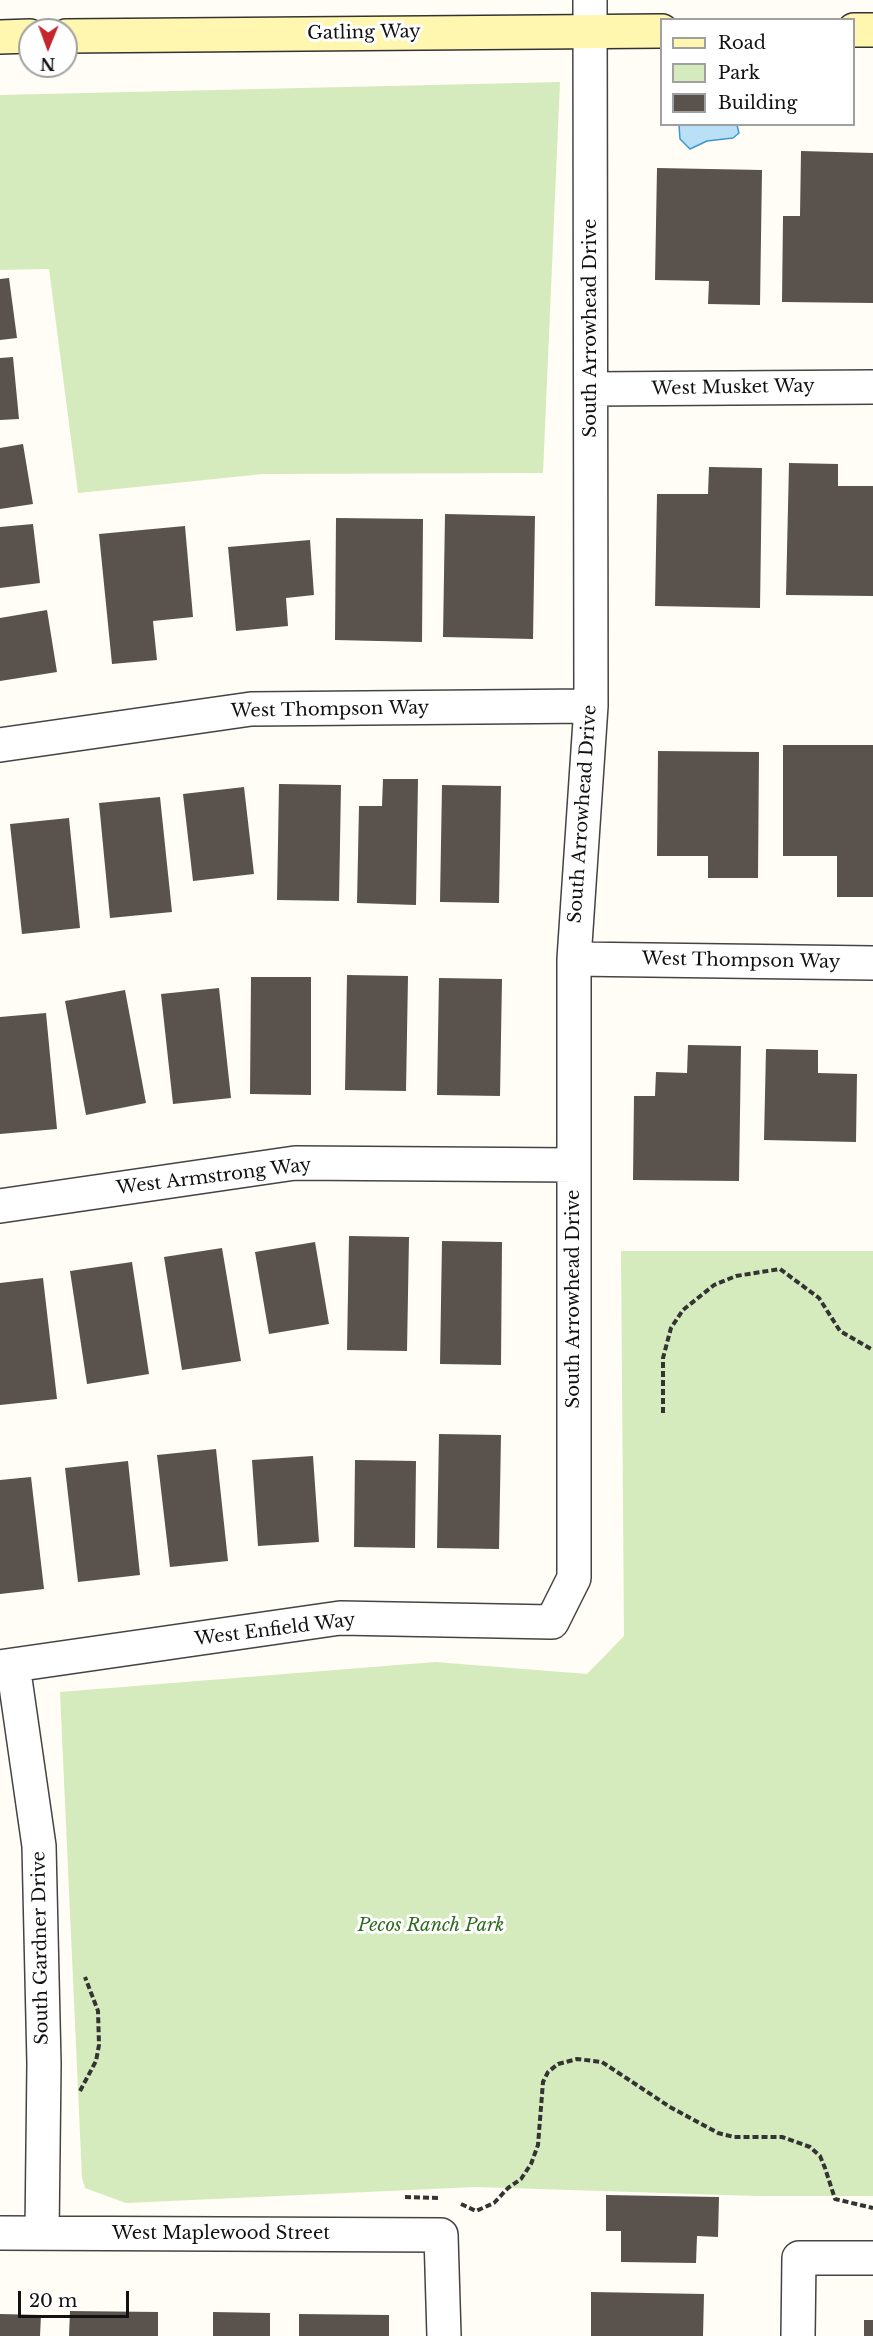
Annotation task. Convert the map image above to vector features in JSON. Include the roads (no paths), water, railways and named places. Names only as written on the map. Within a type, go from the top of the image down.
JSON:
[{"type":"street","name":"Gatling Way","points":[[78,36],[590,15],[660,31]]},
{"type":"street","name":"South Arrowhead Drive","points":[[552,1622],[574,1578],[574,959],[591,706],[590,15]]},
{"type":"street","points":[[855,30],[873,30]]},
{"type":"street","points":[[0,37],[18,36]]},
{"type":"street","name":"West Musket Way","points":[[592,389],[873,387]]},
{"type":"street","name":"West Thompson Way","points":[[0,745],[251,709],[591,706]]},
{"type":"street","name":"West Thompson Way","points":[[574,959],[873,963]]},
{"type":"street","name":"West Armstrong Way","points":[[0,1206],[295,1163],[574,1166]]},
{"type":"street","name":"West Enfield Way","points":[[7,1666],[340,1618],[552,1622]]},
{"type":"street","name":"South Gardner Drive","points":[[7,1666],[39,1846],[44,2064],[42,2233]]},
{"type":"street","name":"West Maplewood Street","points":[[0,2233],[441,2235],[444,2336]]},
{"type":"street","points":[[798,2336],[799,2259],[873,2258]]},
{"type":"water","points":[[679,126],[737,126],[739,133],[733,138],[707,141],[690,149],[680,139]]},
{"type":"park label","name":"Pecos Ranch Park","points":[[431,1926]]}]
